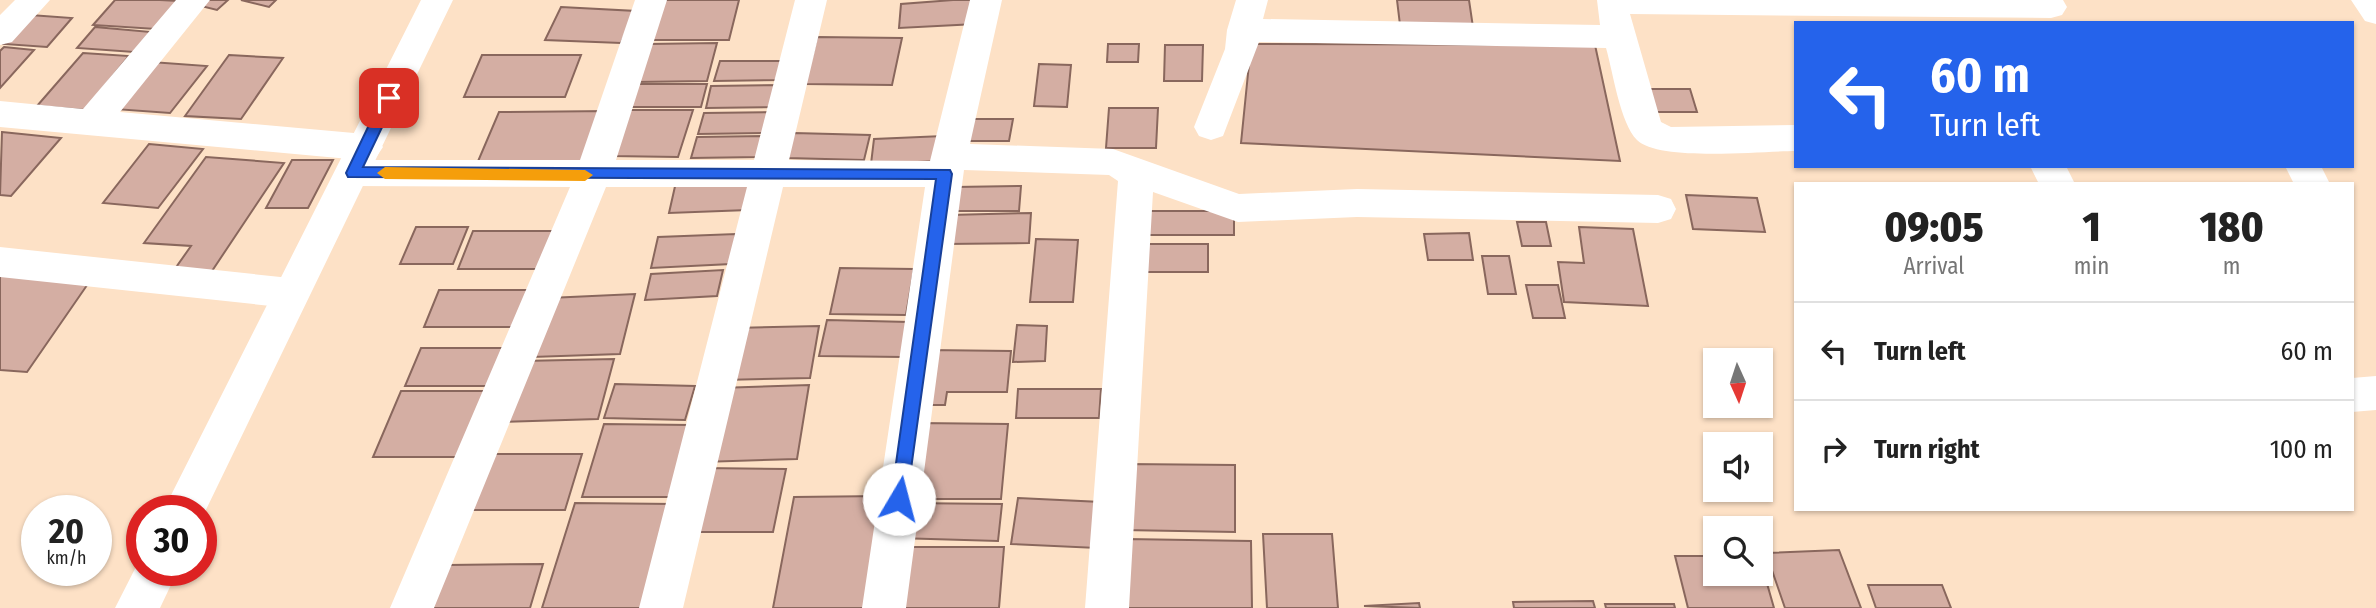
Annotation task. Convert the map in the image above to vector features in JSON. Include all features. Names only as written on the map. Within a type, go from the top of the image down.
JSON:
[{"type":"street","points":[[0,34],[34,0]]},
{"type":"street","points":[[91,123],[194,0]]},
{"type":"street","points":[[192,495],[437,0]]},
{"type":"street","points":[[412,608],[593,175],[651,0]]},
{"type":"street","points":[[661,608],[811,0]]},
{"type":"street","points":[[884,608],[947,165],[986,0]]},
{"type":"street","points":[[2367,0],[2376,13]]},
{"type":"street","points":[[1794,138],[1666,140],[1649,131],[1643,121],[1611,2],[1967,9],[2051,7]]},
{"type":"street","points":[[1211,127],[1242,48],[1248,15],[1620,37]]},
{"type":"street","points":[[0,114],[91,123],[359,160],[593,175],[767,174],[947,165],[1113,162],[1238,208],[1357,203],[1658,209]]},
{"type":"street","points":[[1107,608],[1136,181],[1130,169]]},
{"type":"street","points":[[0,261],[290,293]]},
{"type":"street","points":[[2354,395],[2376,393]]},
{"type":"street","points":[[138,608],[148,586]]},
{"type":"building","points":[[115,0],[179,1],[156,29],[93,25]]},
{"type":"building","points":[[203,0],[228,0],[217,10],[197,5]]},
{"type":"building","points":[[241,0],[276,0],[269,7]]},
{"type":"building","points":[[659,0],[739,0],[729,40],[646,40]]},
{"type":"building","points":[[976,0],[976,24],[899,28],[901,4]]},
{"type":"building","points":[[1397,0],[1469,0],[1474,34],[1401,33]]},
{"type":"building","points":[[561,7],[636,11],[621,43],[545,40]]},
{"type":"building","points":[[30,15],[72,18],[47,47],[4,44]]},
{"type":"building","points":[[95,27],[151,32],[134,52],[77,48]]},
{"type":"building","points":[[817,37],[902,38],[892,85],[805,84]]},
{"type":"building","points":[[717,43],[707,81],[636,82],[648,44]]},
{"type":"building","points":[[1108,44],[1139,44],[1138,62],[1107,62]]},
{"type":"building","points":[[1251,44],[1595,45],[1620,161],[1241,143]]},
{"type":"building","points":[[1165,45],[1203,45],[1202,81],[1164,81]]},
{"type":"building","points":[[4,47],[34,50],[0,88],[0,51]]},
{"type":"building","points":[[83,53],[129,56],[85,110],[37,106]]},
{"type":"building","points":[[229,55],[283,58],[241,119],[185,116]]},
{"type":"building","points":[[482,55],[581,55],[565,97],[464,97]]},
{"type":"building","points":[[720,61],[790,61],[785,80],[714,81]]},
{"type":"building","points":[[151,62],[207,66],[170,113],[114,109]]},
{"type":"building","points":[[1039,64],[1071,65],[1067,107],[1034,106]]},
{"type":"building","points":[[633,84],[707,84],[701,107],[625,107]]},
{"type":"building","points":[[784,85],[779,107],[706,108],[711,86]]},
{"type":"building","points":[[1640,89],[1690,89],[1697,112],[1647,112]]},
{"type":"building","points":[[1109,108],[1158,108],[1156,148],[1106,148]]},
{"type":"building","points":[[628,110],[693,110],[678,157],[611,156]]},
{"type":"building","points":[[610,111],[591,166],[476,166],[499,112]]},
{"type":"building","points":[[774,112],[769,133],[698,134],[704,113]]},
{"type":"building","points":[[971,119],[1013,119],[1009,141],[968,141]]},
{"type":"building","points":[[2,132],[61,138],[11,196],[0,195]]},
{"type":"building","points":[[794,133],[870,135],[864,160],[787,158]]},
{"type":"building","points":[[765,136],[760,157],[691,158],[697,137]]},
{"type":"building","points":[[943,136],[941,161],[871,164],[874,139]]},
{"type":"building","points":[[149,144],[203,149],[158,208],[103,203]]},
{"type":"building","points":[[206,157],[284,163],[208,277],[172,273],[191,246],[144,243]]},
{"type":"building","points":[[292,160],[333,160],[308,208],[266,208]]},
{"type":"building","points":[[754,179],[748,210],[669,213],[676,182]]},
{"type":"building","points":[[1021,186],[1019,211],[953,211],[955,187]]},
{"type":"building","points":[[1686,195],[1757,198],[1765,232],[1693,229]]},
{"type":"building","points":[[1149,211],[1234,211],[1234,235],[1149,235]]},
{"type":"building","points":[[1031,213],[1029,243],[945,244],[949,215]]},
{"type":"building","points":[[1517,222],[1546,222],[1551,246],[1522,246]]},
{"type":"building","points":[[416,227],[468,227],[453,264],[400,264]]},
{"type":"building","points":[[1579,227],[1633,229],[1648,306],[1564,302],[1558,262],[1584,263]]},
{"type":"building","points":[[473,231],[558,231],[545,269],[458,269]]},
{"type":"building","points":[[1469,233],[1473,260],[1428,260],[1424,234]]},
{"type":"building","points":[[736,234],[731,264],[651,268],[658,237]]},
{"type":"building","points":[[1036,239],[1078,240],[1073,302],[1030,302]]},
{"type":"building","points":[[1134,244],[1208,244],[1208,272],[1133,272]]},
{"type":"building","points":[[1482,256],[1509,256],[1516,294],[1488,294]]},
{"type":"building","points":[[840,268],[914,269],[906,315],[830,314]]},
{"type":"building","points":[[723,270],[717,296],[645,300],[651,274]]},
{"type":"building","points":[[0,273],[92,278],[27,372],[0,370]]},
{"type":"building","points":[[1526,285],[1558,285],[1565,318],[1533,318]]},
{"type":"building","points":[[439,290],[536,290],[523,327],[424,327]]},
{"type":"building","points":[[635,294],[620,354],[532,357],[549,298]]},
{"type":"building","points":[[827,320],[909,322],[903,357],[819,356]]},
{"type":"building","points":[[1017,325],[1047,326],[1045,361],[1013,362]]},
{"type":"building","points":[[819,326],[810,378],[722,380],[734,328]]},
{"type":"building","points":[[421,348],[509,348],[494,386],[405,386]]},
{"type":"building","points":[[928,350],[1011,351],[1007,392],[947,392],[945,405],[920,405]]},
{"type":"building","points":[[614,359],[598,419],[502,422],[522,361]]},
{"type":"building","points":[[615,384],[695,386],[685,420],[604,418]]},
{"type":"building","points":[[809,385],[797,459],[702,462],[718,388]]},
{"type":"building","points":[[1018,389],[1101,389],[1099,418],[1016,418]]},
{"type":"building","points":[[401,391],[488,391],[464,457],[373,457]]},
{"type":"building","points":[[919,423],[1008,424],[1001,499],[908,499]]},
{"type":"building","points":[[604,424],[690,425],[671,497],[582,497]]},
{"type":"building","points":[[485,454],[582,454],[565,510],[465,510]]},
{"type":"building","points":[[1126,464],[1235,465],[1235,532],[1123,530]]},
{"type":"building","points":[[703,468],[786,469],[773,532],[687,532]]},
{"type":"building","points":[[882,496],[866,608],[773,608],[794,497]]},
{"type":"building","points":[[1018,498],[1101,502],[1097,548],[1011,544]]},
{"type":"building","points":[[575,503],[674,504],[646,608],[542,608]]},
{"type":"building","points":[[903,503],[1002,504],[998,541],[897,538]]},
{"type":"building","points":[[1263,534],[1332,534],[1338,608],[1267,608]]},
{"type":"building","points":[[1126,539],[1251,541],[1252,608],[1122,608]]},
{"type":"building","points":[[902,547],[1004,547],[999,608],[894,608]]},
{"type":"building","points":[[1839,550],[1861,608],[1785,608],[1773,573],[1773,553]]},
{"type":"building","points":[[1675,556],[1703,556],[1703,586],[1768,586],[1774,608],[1688,608]]},
{"type":"building","points":[[543,564],[530,608],[432,608],[448,565]]},
{"type":"building","points":[[1868,585],[1942,585],[1951,608],[1876,608]]},
{"type":"building","points":[[1593,601],[1595,608],[1514,608],[1513,602]]},
{"type":"building","points":[[1419,603],[1420,608],[1364,606]]},
{"type":"building","points":[[1605,604],[1674,604],[1675,608],[1606,608]]},
{"type":"slow traffic","points":[[385,173],[585,175]]},
{"type":"route","points":[[389,98],[354,173],[945,174],[899,499]]}]
